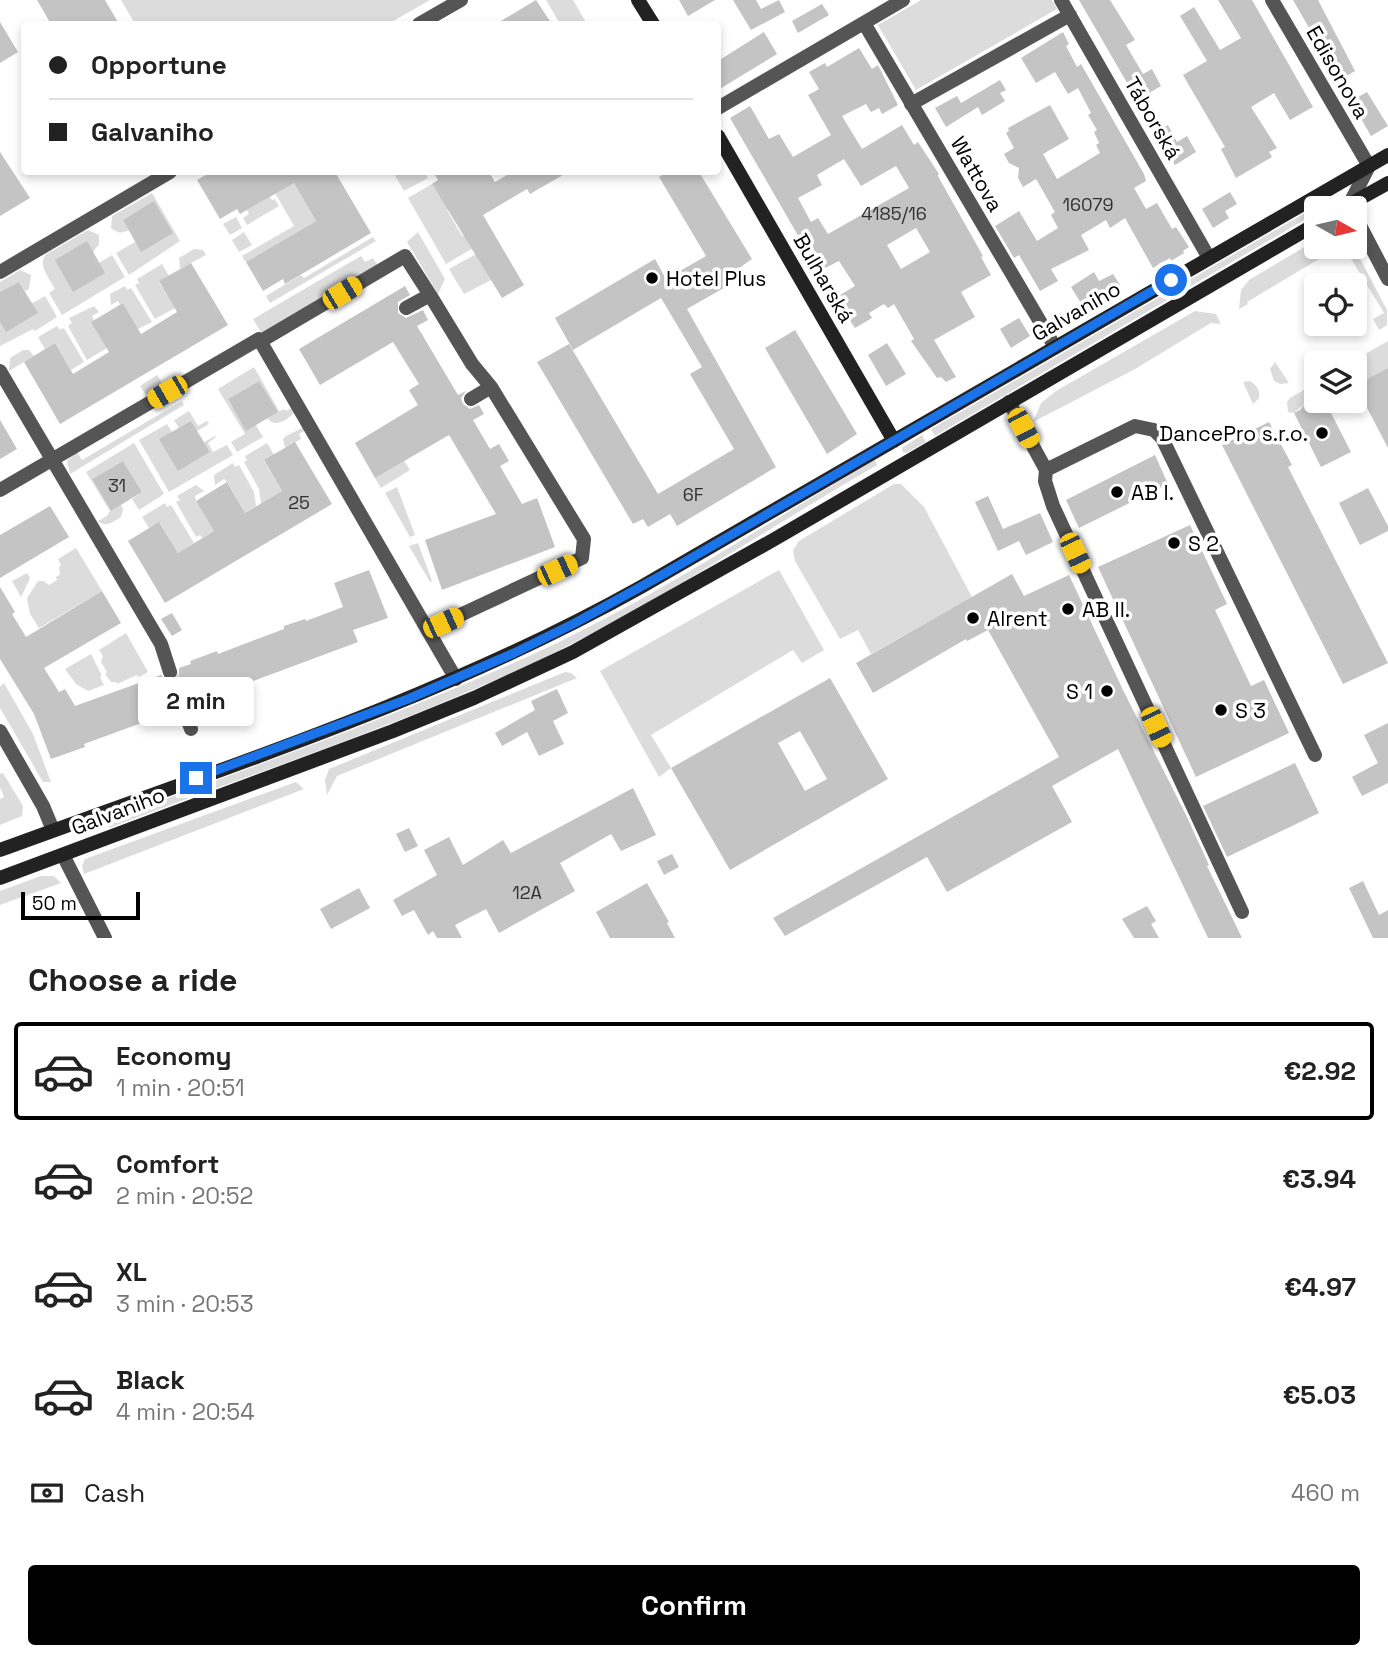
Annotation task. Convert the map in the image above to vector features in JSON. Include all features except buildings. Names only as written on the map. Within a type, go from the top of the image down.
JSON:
[{"type":"main road","points":[[638,0],[651,21]]},
{"type":"main road","name":"Bulharská","points":[[721,141],[894,441]]},
{"type":"main road","name":"Galvaniho","points":[[0,850],[385,708],[456,679],[598,611],[1388,155]]},
{"type":"main road","points":[[1367,197],[1388,183]]},
{"type":"main road","name":"Galvaniho","points":[[0,878],[393,731],[522,676],[661,604],[1304,231]]},
{"type":"main road","points":[[891,472],[894,441]]},
{"type":"main road","points":[[53,830],[63,855]]},
{"type":"street","points":[[424,21],[459,0]]},
{"type":"street","points":[[721,106],[903,0]]},
{"type":"street","name":"Táborská","points":[[1061,0],[1209,258]]},
{"type":"street","name":"Edisonova","points":[[1272,0],[1368,166]]},
{"type":"street","points":[[911,104],[1070,15]]},
{"type":"street","name":"Wattova","points":[[864,23],[1055,347]]},
{"type":"street","points":[[1355,196],[1368,166]]},
{"type":"street","points":[[0,272],[165,175]]},
{"type":"street","points":[[1367,240],[1388,279]]},
{"type":"street","points":[[0,490],[405,256],[472,364],[491,387],[584,539],[582,558],[428,630]]},
{"type":"street","points":[[406,308],[430,295]]},
{"type":"street","points":[[260,340],[456,679]]},
{"type":"street","points":[[0,371],[161,644],[170,671]]},
{"type":"street","points":[[471,399],[491,387]]},
{"type":"street","points":[[1009,402],[1046,470],[1045,481],[1049,494],[1075,553],[1242,912]]},
{"type":"street","points":[[1046,470],[1135,426],[1154,430],[1162,438],[1315,755]]},
{"type":"street","points":[[183,707],[191,729]]},
{"type":"street","points":[[0,732],[43,806],[53,830]]},
{"type":"street","points":[[63,855],[105,938]]},
{"type":"shaded area","points":[[121,0],[430,0],[393,21],[133,21]]},
{"type":"shaded area","points":[[546,0],[573,0],[585,21],[558,21]]},
{"type":"shaded area","points":[[921,0],[1052,0],[1057,9],[916,90],[878,25]]},
{"type":"shaded area","points":[[395,175],[426,175],[428,178],[404,191]]},
{"type":"shaded area","points":[[294,183],[316,221],[246,262],[242,256],[294,226],[275,193]]},
{"type":"shaded area","points":[[432,184],[440,197],[446,194],[454,206],[447,210],[462,236],[465,235],[473,248],[446,264],[408,198]]},
{"type":"shaded area","points":[[152,193],[180,241],[129,275],[116,253],[135,242],[154,202],[123,220],[129,230],[124,232],[111,228],[112,216]]},
{"type":"shaded area","points":[[270,197],[275,199],[279,206],[247,225],[243,218],[249,214],[247,210]]},
{"type":"shaded area","points":[[1304,214],[1304,220],[935,436],[931,429]]},
{"type":"shaded area","points":[[236,217],[242,228],[230,235],[223,224]]},
{"type":"shaded area","points":[[88,230],[99,235],[99,244],[93,252],[99,263],[112,255],[125,277],[62,315],[49,293],[55,289],[46,273],[43,259],[45,255]]},
{"type":"shaded area","points":[[244,232],[252,245],[239,252],[232,240]]},
{"type":"shaded area","points":[[418,232],[445,279],[438,294],[407,242]]},
{"type":"shaded area","points":[[373,237],[376,241],[270,303],[266,296],[301,275],[304,278]]},
{"type":"shaded area","points":[[1304,247],[1304,259],[1319,259],[1239,309],[1241,290],[1249,280]]},
{"type":"shaded area","points":[[194,249],[203,250],[206,255],[180,269],[179,258]]},
{"type":"shaded area","points":[[476,254],[491,280],[464,294],[449,269]]},
{"type":"shaded area","points":[[361,256],[365,262],[373,258],[378,266],[262,334],[253,319]]},
{"type":"shaded area","points":[[1351,259],[1360,259],[1387,310],[1387,325],[1379,330],[1373,319],[1384,313],[1367,285],[1367,273],[1360,273]]},
{"type":"shaded area","points":[[162,264],[169,276],[159,282],[175,308],[155,319],[135,285],[139,283],[137,279]]},
{"type":"shaded area","points":[[20,270],[31,275],[29,289],[25,291],[19,282],[0,293],[0,282]]},
{"type":"shaded area","points":[[125,286],[127,290],[131,288],[152,322],[138,329],[123,303],[120,305],[118,301],[111,305],[110,294]]},
{"type":"shaded area","points":[[45,296],[57,317],[35,331],[33,329],[0,346],[0,322]]},
{"type":"shaded area","points":[[94,306],[99,312],[92,316],[92,322],[107,348],[87,360],[68,326],[72,323],[69,318]]},
{"type":"shaded area","points":[[1195,311],[1216,314],[1221,324],[1211,323],[1135,369],[1033,422],[1041,403],[1056,391]]},
{"type":"shaded area","points":[[57,326],[60,330],[64,328],[84,362],[71,370],[55,343],[45,349],[38,337]]},
{"type":"shaded area","points":[[1388,341],[1388,368],[1367,379],[1367,353]]},
{"type":"shaded area","points":[[23,350],[29,350],[34,356],[9,371],[10,358]]},
{"type":"shaded area","points":[[1275,362],[1289,383],[1280,384],[1274,381],[1270,369]]},
{"type":"shaded area","points":[[254,367],[279,411],[295,406],[295,412],[281,422],[270,421],[267,418],[277,412],[259,381],[228,399],[246,430],[256,425],[263,437],[237,452],[231,442],[245,434],[218,389]]},
{"type":"shaded area","points":[[157,375],[163,385],[146,395],[140,386]]},
{"type":"shaded area","points":[[1250,381],[1259,392],[1259,398],[1253,404],[1243,382]]},
{"type":"shaded area","points":[[1304,390],[1304,405],[1294,413],[1288,412],[1287,402]]},
{"type":"shaded area","points":[[182,401],[184,405],[70,474],[67,461],[77,452],[82,460]]},
{"type":"shaded area","points":[[189,411],[198,426],[207,421],[209,424],[197,431],[191,421],[179,428],[174,420]]},
{"type":"shaded area","points":[[167,424],[172,432],[179,470],[210,452],[204,442],[215,436],[208,443],[213,452],[227,445],[233,455],[169,492],[139,440]]},
{"type":"shaded area","points":[[304,427],[308,429],[299,434],[301,439],[285,448],[283,439]]},
{"type":"shaded area","points":[[922,435],[926,442],[906,453],[903,452],[902,448]]},
{"type":"shaded area","points":[[134,443],[164,494],[139,510],[132,499],[142,492],[123,461],[92,479],[111,511],[121,505],[123,509],[118,519],[110,524],[101,523],[98,521],[110,511],[86,472]]},
{"type":"shaded area","points":[[267,443],[274,455],[264,461],[282,491],[261,504],[259,489],[244,462],[247,460],[245,456]]},
{"type":"shaded area","points":[[875,460],[877,465],[665,593],[533,663],[376,729],[109,828],[107,821],[391,714],[559,642],[679,577]]},
{"type":"shaded area","points":[[404,461],[410,470],[381,488],[375,478]]},
{"type":"shaded area","points":[[233,463],[235,467],[239,465],[254,492],[256,506],[245,513],[224,479],[215,485],[214,475]]},
{"type":"shaded area","points":[[894,484],[901,484],[924,507],[972,597],[871,654],[858,630],[840,639],[795,561],[793,550],[799,541]]},
{"type":"shaded area","points":[[196,485],[204,491],[195,496],[196,501],[214,531],[202,538],[200,535],[196,537],[176,502],[180,500],[177,496]]},
{"type":"shaded area","points":[[397,487],[415,535],[410,537],[385,493]]},
{"type":"shaded area","points":[[165,503],[167,507],[171,505],[194,543],[178,553],[160,523],[149,528],[142,517]]},
{"type":"shaded area","points":[[418,543],[432,581],[430,582],[409,546]]},
{"type":"shaded area","points":[[76,548],[102,591],[39,628],[30,614],[27,598],[38,581],[49,585],[57,580],[61,565],[58,559]]},
{"type":"shaded area","points":[[779,570],[824,650],[802,663],[793,650],[651,735],[671,768],[659,777],[600,671]]},
{"type":"shaded area","points":[[27,573],[30,578],[21,597],[12,581]]},
{"type":"shaded area","points":[[126,633],[148,672],[117,684],[111,682],[105,674],[107,672],[101,662],[103,656],[99,650]]},
{"type":"shaded area","points":[[91,654],[104,685],[88,691],[76,684],[65,669]]},
{"type":"shaded area","points":[[565,672],[577,678],[337,776],[327,795],[325,780],[329,769]]},
{"type":"shaded area","points":[[4,683],[33,734],[51,782],[43,782],[0,708],[0,687]]},
{"type":"shaded area","points":[[3,773],[23,806],[22,816],[0,825],[0,799],[4,797],[0,787],[0,774]]},
{"type":"shaded area","points":[[296,782],[304,789],[84,874],[82,866],[85,859]]},
{"type":"shaded area","points":[[41,876],[54,876],[61,883],[0,905],[0,891]]},
{"type":"tunnel","points":[[170,672],[183,707]]},
{"type":"place","name":"Hotel Plus","points":[[652,278]]},
{"type":"place","name":"DancePro s.r.o.","points":[[1322,433]]},
{"type":"place","name":"AB I.","points":[[1117,492]]},
{"type":"place","name":"S 2","points":[[1174,543]]},
{"type":"place","name":"AB II.","points":[[1068,609]]},
{"type":"place","name":"Alrent","points":[[973,618]]},
{"type":"place","name":"S 1","points":[[1107,691]]},
{"type":"place","name":"S 3","points":[[1221,710]]},
{"type":"route","points":[[196,778],[408,699],[575,623],[1171,280]]}]
